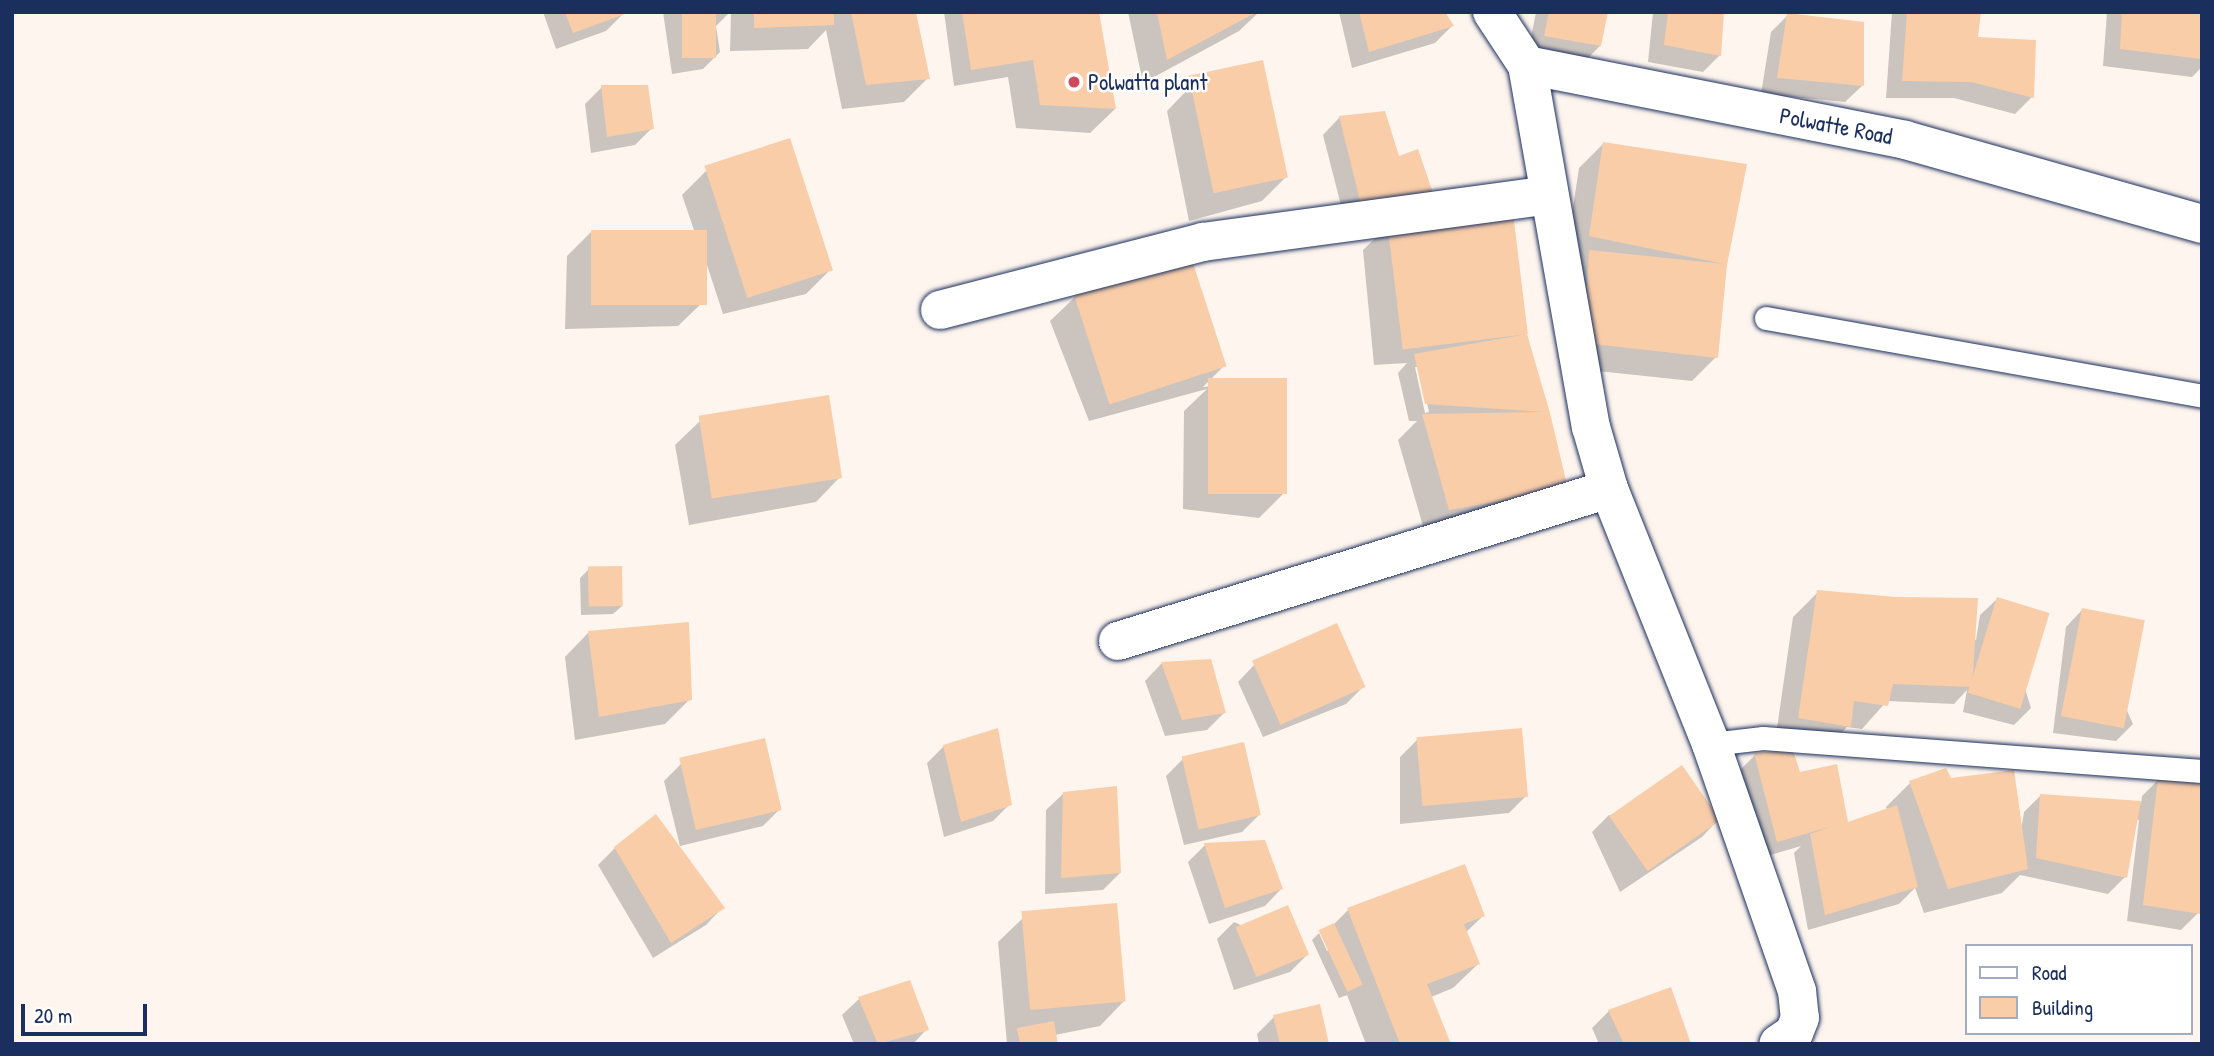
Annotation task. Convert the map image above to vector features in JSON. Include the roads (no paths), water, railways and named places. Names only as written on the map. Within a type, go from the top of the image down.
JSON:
[{"type":"street","points":[[1492,12],[1527,65],[1591,427],[1609,489],[1711,744],[1797,991],[1800,1018],[1794,1033],[1778,1044]]},
{"type":"street","name":"Polwatte Road","points":[[1527,65],[1905,140],[2202,224]]},
{"type":"street","points":[[940,310],[1203,242],[1549,195]]},
{"type":"street","points":[[1118,641],[1609,489]]},
{"type":"lane","points":[[1766,318],[2202,396]]},
{"type":"lane","points":[[1711,744],[1763,738],[2202,771]]},
{"type":"place","name":"Polwatta plant","points":[[1074,82]]}]
